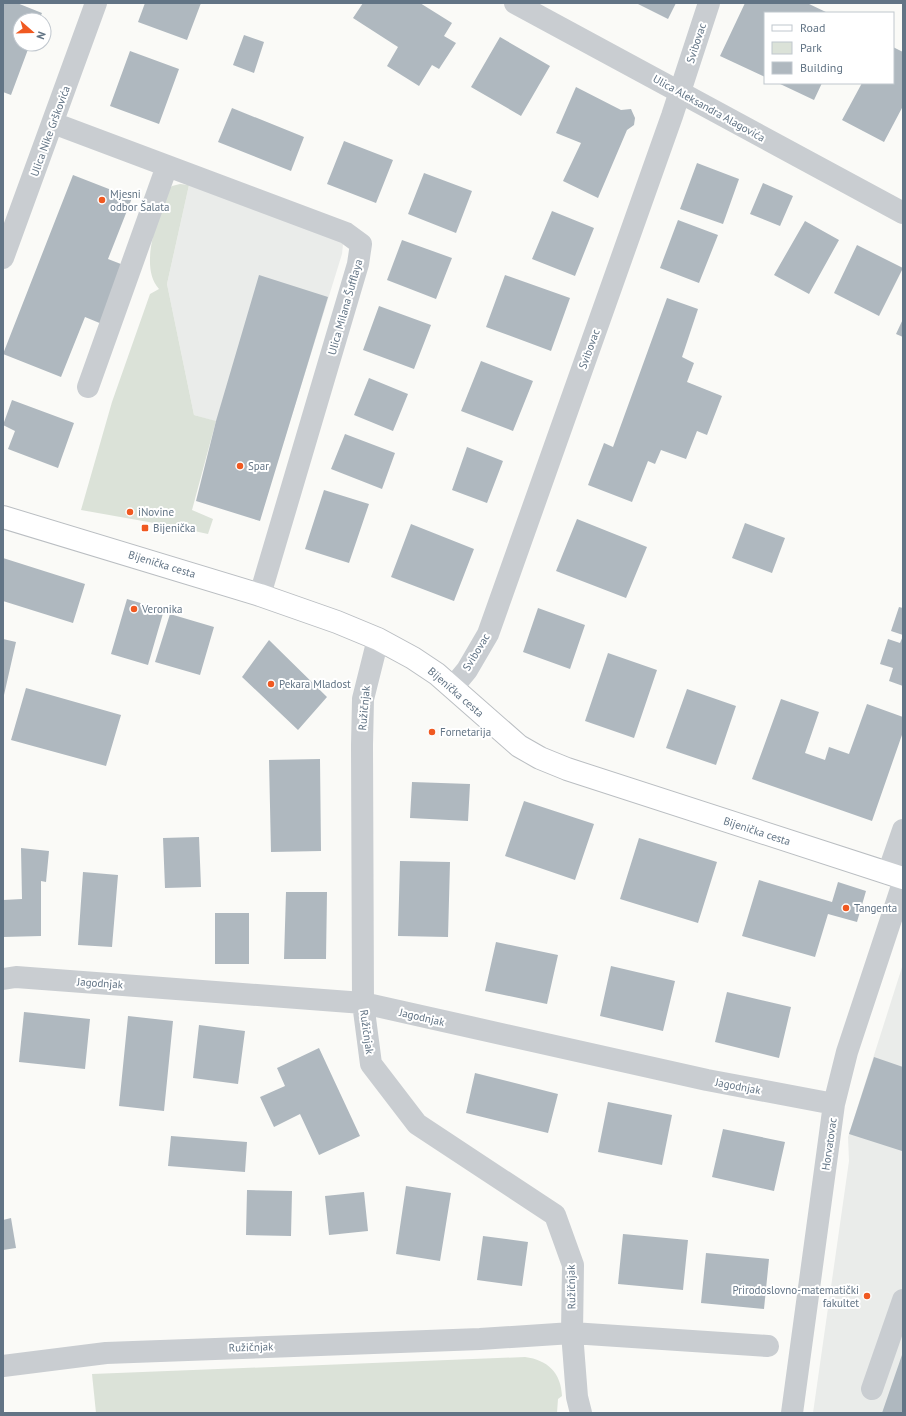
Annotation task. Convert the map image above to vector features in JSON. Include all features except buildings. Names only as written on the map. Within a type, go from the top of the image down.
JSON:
[{"type":"main road","name":"Bijenička cesta","points":[[3,517],[260,595],[337,622],[378,639],[413,658],[454,687],[497,728],[519,746],[540,758],[567,769],[898,878]]},
{"type":"street","name":"Ulica Nike Grškovića","points":[[3,258],[96,3]]},
{"type":"street","name":"Ulica Aleksandra Alagovića","points":[[515,3],[903,213]]},
{"type":"street","name":"Svibovac","points":[[454,687],[475,657],[488,634],[680,92],[709,3]]},
{"type":"street","name":"Ulica Milana Šufflaya","points":[[53,123],[346,233],[361,244],[358,264],[260,595]]},
{"type":"street","points":[[88,387],[167,166]]},
{"type":"street","name":"Ružičnjak","points":[[378,639],[366,685],[362,723],[361,830],[363,1003],[371,1064],[417,1124],[555,1215],[573,1265],[572,1333],[577,1397],[581,1413]]},
{"type":"street","name":"Horvatovac","points":[[792,1413],[834,1104],[847,1052],[898,878],[903,830]]},
{"type":"street","name":"Jagodnjak","points":[[3,979],[16,977],[363,1003],[706,1080],[834,1104]]},
{"type":"street","points":[[872,1390],[903,1300]]},
{"type":"street","name":"Ružičnjak","points":[[3,1366],[106,1353],[480,1339],[572,1333],[768,1346]]},
{"type":"shaded area","points":[[189,185],[341,241],[343,244],[342,254],[284,441],[194,415],[167,284]]},
{"type":"shaded area","name":"Prirodoslovno-matematički fakultet","points":[[903,964],[903,1413],[813,1413],[849,1161],[848,1137]]},
{"type":"green space","points":[[180,184],[189,185],[167,284],[194,415],[216,421],[192,510],[213,519],[208,534],[81,510],[112,402],[150,294],[159,289],[153,279],[150,268],[150,254],[155,227],[167,191],[172,186]]},
{"type":"green space","points":[[525,1357],[540,1361],[552,1369],[556,1374],[562,1396],[558,1399],[557,1413],[96,1413],[92,1374]]},
{"type":"place","name":"Mjesni odbor Šalata","points":[[102,200]]},
{"type":"place","name":"Spar","points":[[240,466]]},
{"type":"place","name":"iNovine","points":[[130,512]]},
{"type":"place","name":"Bijenička","points":[[145,528]]},
{"type":"place","name":"Veronika","points":[[134,609]]},
{"type":"place","name":"Pekara Mladost","points":[[271,684]]},
{"type":"place","name":"Fornetarija","points":[[432,732]]},
{"type":"place","name":"Tangenta","points":[[846,908]]},
{"type":"place","name":"Prirodoslovno-matematički fakultet","points":[[867,1296]]}]
